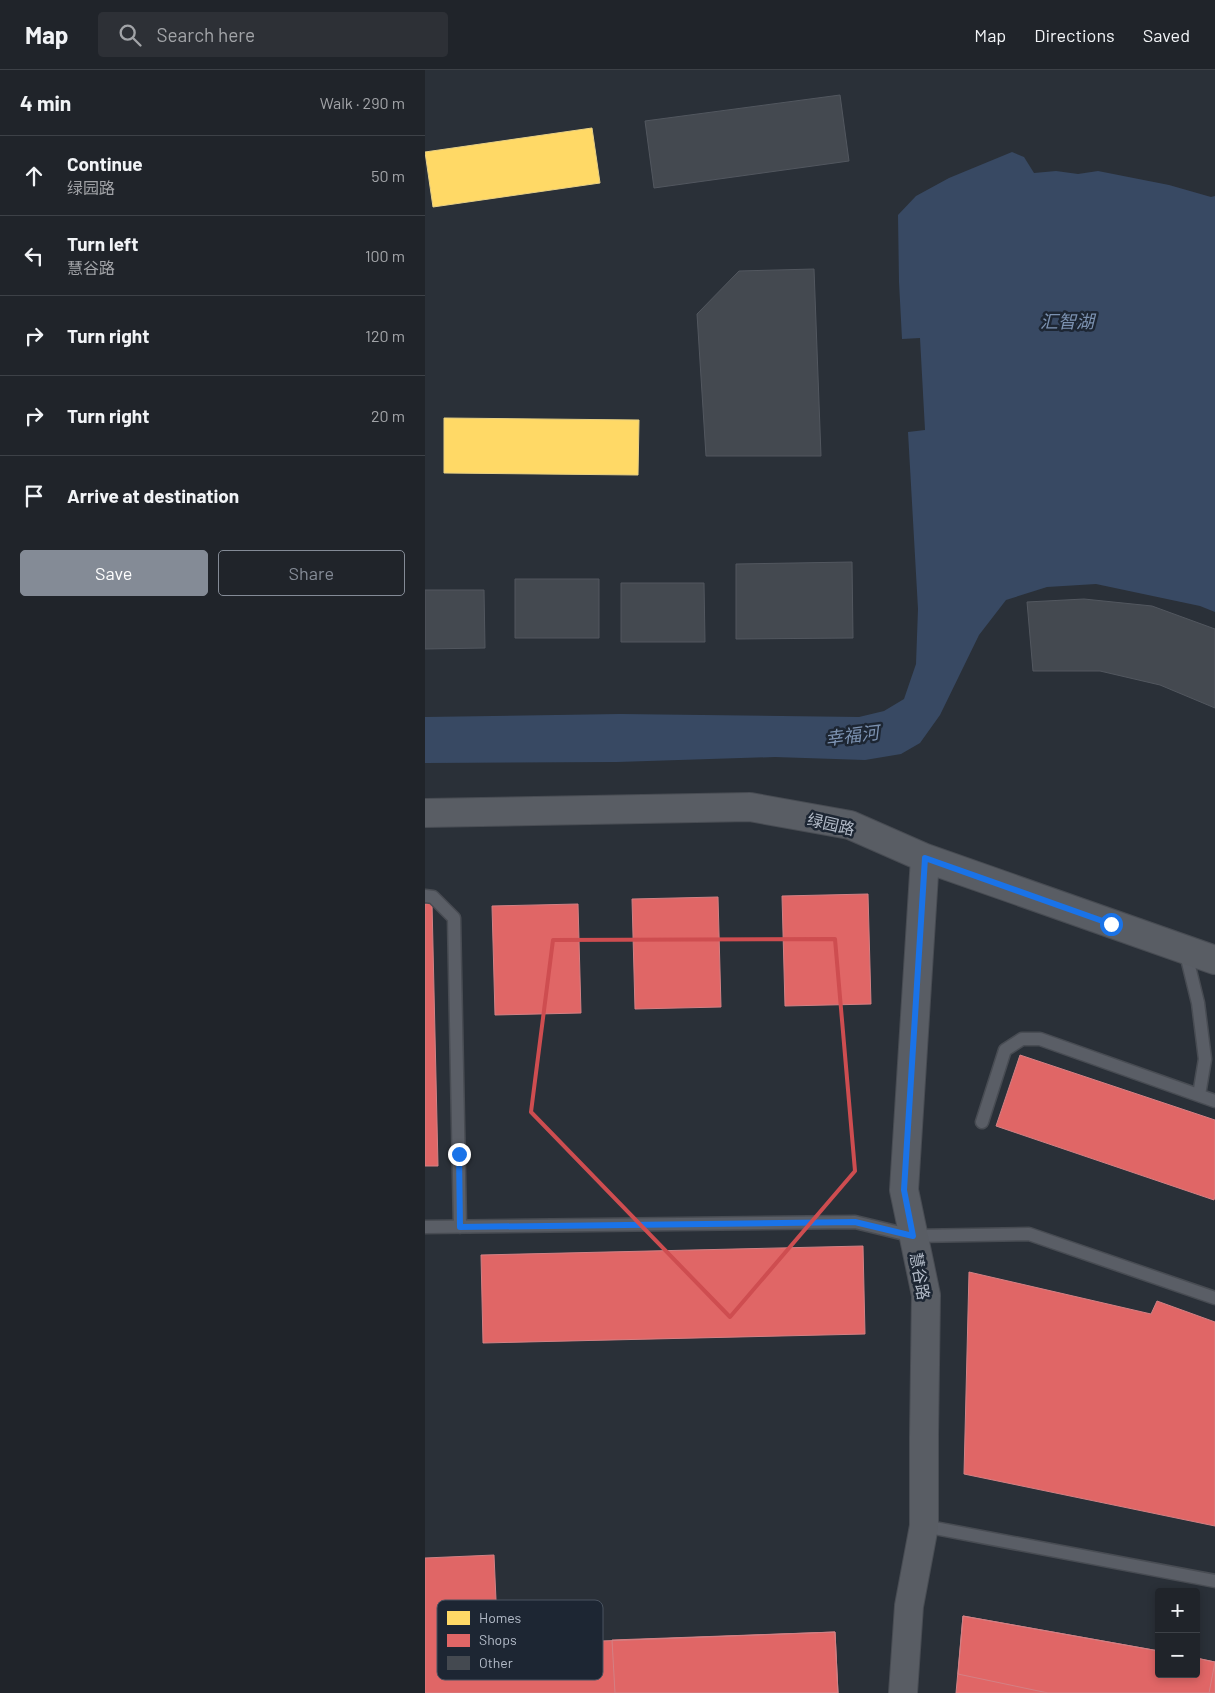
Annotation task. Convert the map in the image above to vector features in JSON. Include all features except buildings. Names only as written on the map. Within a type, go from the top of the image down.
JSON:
[{"type":"street","name":"绿园路","points":[[425,813],[750,807],[850,825],[925,858],[1215,960]]},
{"type":"street","name":"慧谷路","points":[[903,1693],[909,1606],[924,1526],[926,1295],[904,1190],[925,858]]},
{"type":"lane","points":[[425,896],[433,897],[454,918],[460,1227]]},
{"type":"lane","points":[[1185,950],[1198,1003],[1205,1059],[1199,1095]]},
{"type":"lane","points":[[982,1122],[1005,1050],[1022,1039],[1040,1039],[1215,1101]]},
{"type":"lane","points":[[425,1227],[855,1222],[913,1236],[1029,1234],[1215,1298]]},
{"type":"lane","points":[[924,1526],[1215,1581]]},
{"type":"highlighted area","points":[[835,939],[855,1171],[730,1317],[531,1112],[553,940]]},
{"type":"water","name":"汇智湖","points":[[1012,152],[1024,157],[1034,173],[1056,171],[1078,174],[1098,171],[1169,185],[1211,197],[1215,196],[1215,612],[1200,606],[1096,584],[1047,587],[1006,600],[979,635],[940,715],[920,743],[901,754],[865,760],[775,757],[617,762],[425,763],[425,717],[620,714],[859,717],[884,711],[904,699],[916,664],[918,609],[908,432],[925,430],[920,338],[902,339],[898,215],[916,196],[949,178]]},
{"type":"route","points":[[459,1154],[460,1227],[855,1222],[913,1236],[904,1190],[925,858],[1111,924]]},
{"type":"water label","name":"幸福河","points":[[852,736]]}]
